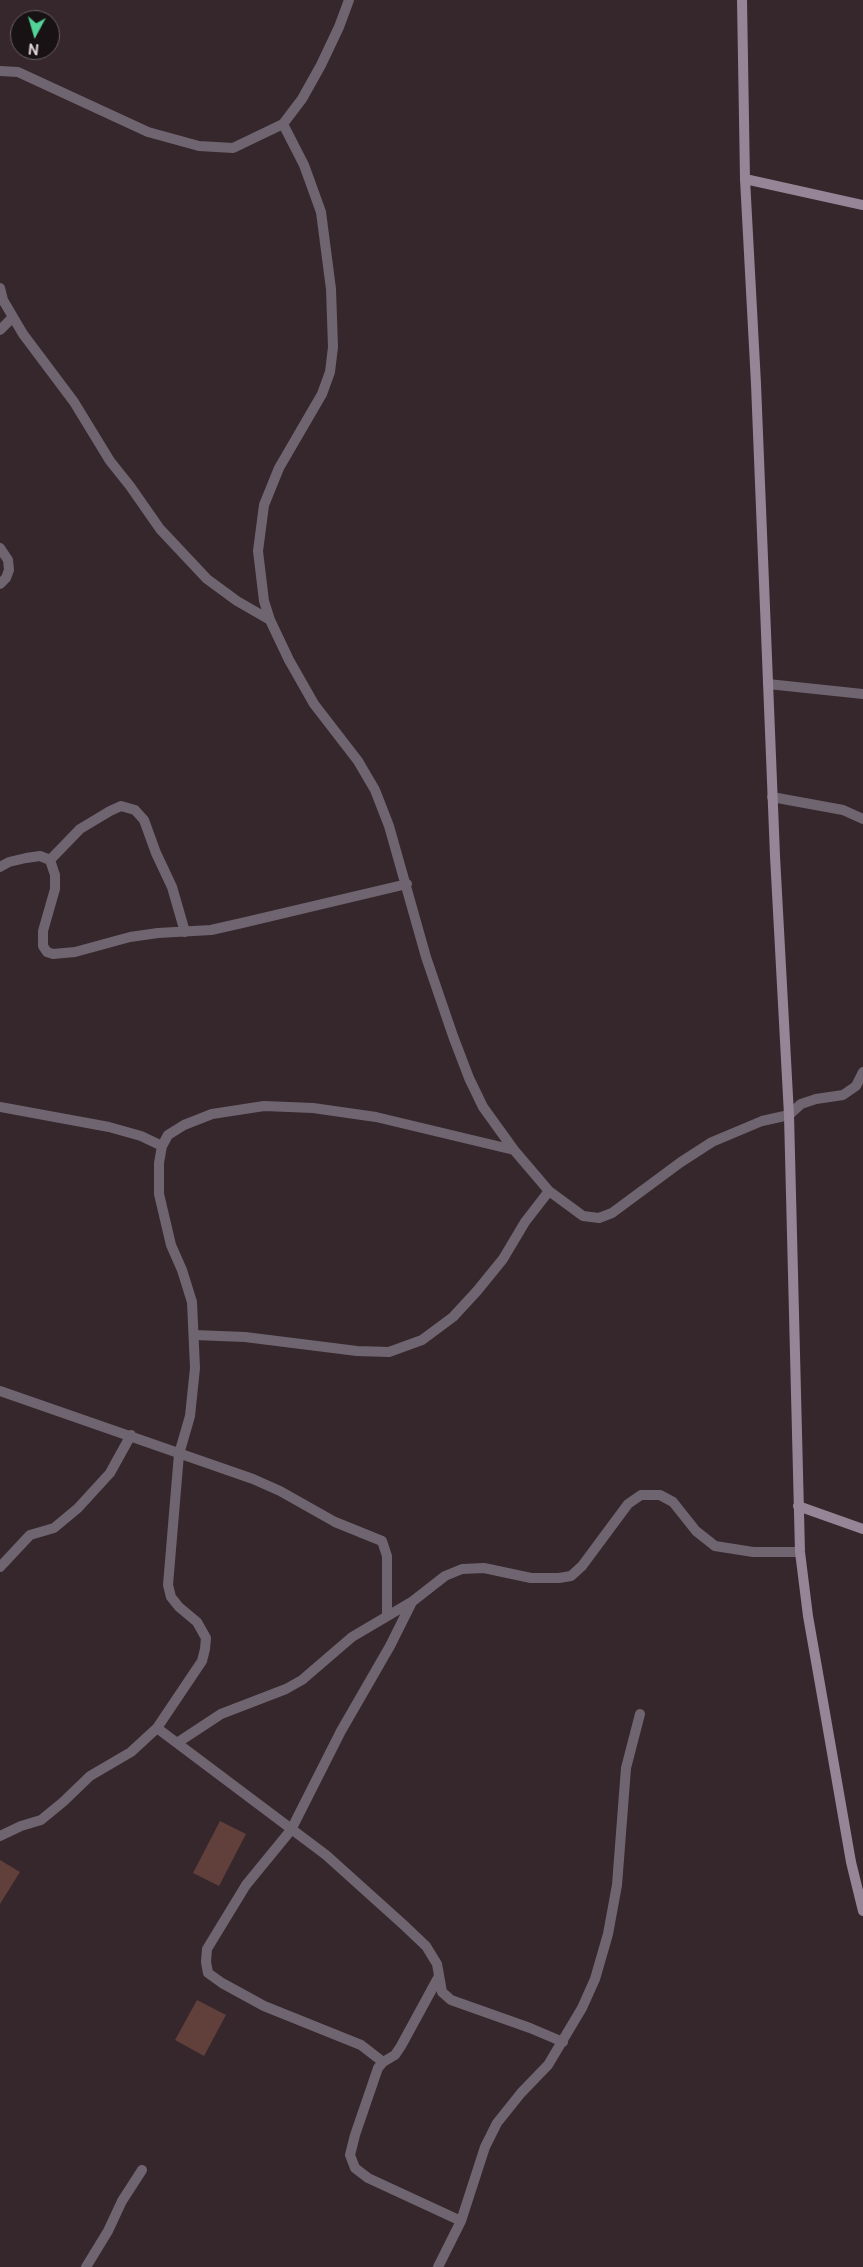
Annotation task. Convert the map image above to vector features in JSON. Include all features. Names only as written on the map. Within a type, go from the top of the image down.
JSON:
[{"type":"street","points":[[0,71],[18,72],[148,132],[199,146],[233,148],[283,124],[302,99],[321,65],[339,27],[348,0]]},
{"type":"street","points":[[742,0],[745,179],[772,797],[789,1114],[800,1552],[808,1616],[851,1862],[863,1911]]},
{"type":"street","points":[[283,124],[304,165],[322,212],[331,289],[333,347],[330,372],[322,394],[280,468],[264,506],[258,551],[264,601],[270,620],[289,660],[314,704],[358,761],[375,790],[407,884],[426,957],[469,1078],[483,1107],[514,1150],[549,1191],[582,1216],[599,1218],[612,1212],[712,1142],[762,1120],[789,1114],[801,1104],[843,1095],[856,1086],[863,1072]]},
{"type":"street","points":[[745,179],[863,205]]},
{"type":"street","points":[[0,288],[3,300],[23,334],[74,402],[110,461],[160,529],[207,579],[237,601],[270,620]]},
{"type":"street","points":[[0,330],[13,317]]},
{"type":"street","points":[[0,548],[8,560],[9,570],[6,578],[0,584]]},
{"type":"street","points":[[768,684],[863,694]]},
{"type":"street","points":[[772,797],[843,810],[863,819]]},
{"type":"street","points":[[50,860],[80,828],[121,806],[135,810],[144,820],[156,853],[172,887],[185,932]]},
{"type":"street","points":[[0,867],[9,862],[40,856],[50,860],[55,875],[55,889],[43,931],[43,946],[47,952],[75,952],[130,937],[158,932],[185,932],[242,924],[407,884]]},
{"type":"street","points":[[0,1836],[21,1826],[41,1820],[90,1776],[131,1752],[157,1728],[202,1661],[205,1649],[206,1638],[197,1622],[178,1607],[171,1597],[168,1584],[179,1454],[190,1416],[195,1368],[192,1302],[182,1270],[171,1245],[159,1194],[159,1163],[162,1146],[168,1135],[184,1125],[212,1114],[264,1106],[313,1108],[376,1117],[514,1150]]},
{"type":"street","points":[[0,1107],[109,1127],[141,1136],[162,1146]]},
{"type":"street","points":[[194,1335],[245,1337],[356,1352],[389,1352],[422,1340],[454,1317],[477,1291],[503,1260],[525,1222],[549,1191]]},
{"type":"street","points":[[0,1391],[254,1479],[280,1491],[335,1522],[382,1541],[387,1556],[387,1616]]},
{"type":"street","points":[[0,1567],[30,1535],[54,1528],[78,1508],[110,1473],[131,1436]]},
{"type":"street","points":[[177,1744],[221,1714],[286,1689],[302,1680],[352,1637],[413,1602],[445,1576],[462,1569],[484,1568],[532,1578],[571,1576],[582,1566],[628,1504],[640,1494],[660,1495],[673,1502],[696,1531],[715,1546],[753,1552],[800,1552]]},
{"type":"street","points":[[798,1506],[863,1529]]},
{"type":"street","points":[[383,2062],[361,2045],[264,2006],[222,1983],[208,1973],[206,1962],[207,1949],[246,1885],[291,1830],[341,1731],[413,1602]]},
{"type":"street","points":[[438,2267],[461,2221],[485,2146],[497,2124],[521,2092],[548,2065],[582,2008],[595,1979],[608,1934],[617,1885],[626,1768],[640,1714]]},
{"type":"street","points":[[157,1728],[326,1855],[426,1946],[437,1964],[442,1992],[451,2000],[530,2028],[563,2042]]},
{"type":"street","points":[[438,1978],[401,2046],[395,2055],[383,2062],[354,2135],[350,2155],[355,2168],[368,2178],[461,2221]]},
{"type":"street","points":[[86,2267],[108,2231],[122,2201],[142,2170]]},
{"type":"building","points":[[220,1821],[246,1834],[219,1886],[193,1873]]},
{"type":"building","points":[[0,1860],[20,1872],[0,1904]]},
{"type":"building","points":[[197,2000],[226,2015],[204,2056],[175,2040]]}]
